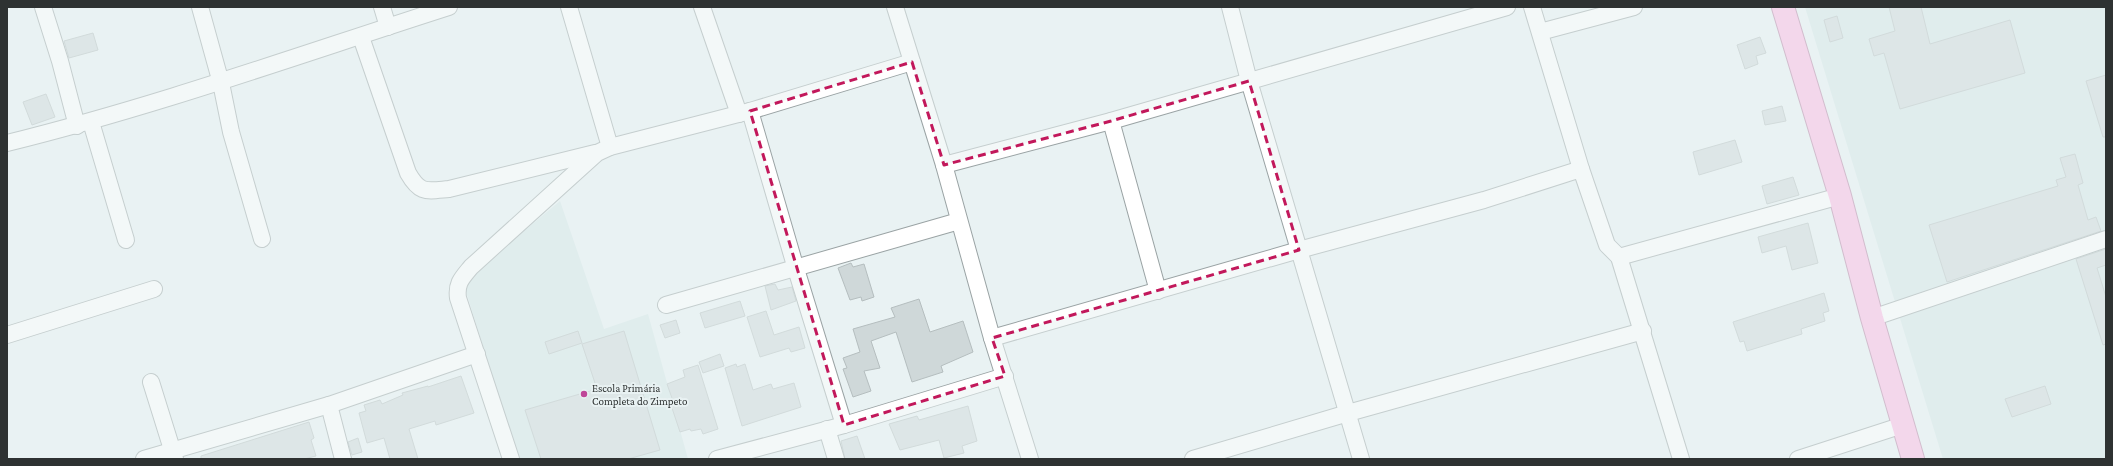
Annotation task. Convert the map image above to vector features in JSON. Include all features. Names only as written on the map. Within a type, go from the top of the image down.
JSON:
[{"type":"highway","points":[[1783,7],[1840,196],[1872,318],[1913,459]]},
{"type":"street","points":[[43,7],[60,61],[126,240]]},
{"type":"street","points":[[200,7],[221,82],[231,132],[262,238]]},
{"type":"street","points":[[382,7],[388,27]]},
{"type":"street","points":[[7,143],[84,124],[221,82],[450,7]]},
{"type":"street","points":[[569,7],[603,150]]},
{"type":"street","points":[[702,7],[745,112],[796,269],[844,425]]},
{"type":"street","points":[[895,7],[944,165],[992,338],[1030,459]]},
{"type":"street","points":[[1230,7],[1249,81],[1362,459]]},
{"type":"street","points":[[944,165],[1111,121],[1507,7]]},
{"type":"street","points":[[1532,7],[1581,169],[1607,245],[1619,257],[1643,331],[1681,459]]},
{"type":"street","points":[[1540,32],[1634,7]]},
{"type":"street","points":[[360,37],[408,173],[420,189],[430,191],[449,189],[745,112],[912,62]]},
{"type":"street","points":[[1111,121],[1158,291]]},
{"type":"street","points":[[511,459],[458,298],[457,288],[459,282],[471,267],[603,150]]},
{"type":"street","points":[[992,338],[1299,250],[1484,200],[1581,169]]},
{"type":"street","points":[[1619,257],[1840,196]]},
{"type":"street","points":[[666,305],[796,269],[959,220]]},
{"type":"street","points":[[1872,318],[2106,239]]},
{"type":"street","points":[[7,335],[154,289]]},
{"type":"street","points":[[1193,459],[1348,413],[1643,331]]},
{"type":"street","points":[[144,459],[174,455],[329,405],[477,354]]},
{"type":"street","points":[[717,459],[844,425],[1005,376]]},
{"type":"street","points":[[151,382],[174,455]]},
{"type":"street","points":[[329,405],[343,459]]},
{"type":"street","points":[[1798,459],[1903,424]]},
{"type":"street","points":[[827,429],[836,459]]},
{"type":"highlighted area","points":[[912,62],[944,165],[1111,121],[1249,81],[1299,250],[992,338],[1005,376],[844,425],[750,111]]},
{"type":"shaded area","points":[[1805,7],[2106,7],[2106,459],[1943,459]]},
{"type":"shaded area","name":"Escola Primária Completa do Zimpeto","points":[[560,201],[604,329],[648,314],[688,459],[518,459],[463,282]]},
{"type":"building","points":[[1889,7],[1921,7],[1930,44],[2010,20],[2025,73],[1900,109],[1884,53],[1874,56],[1869,39],[1895,31]]},
{"type":"building","points":[[1837,16],[1843,38],[1830,42],[1824,20]]},
{"type":"building","points":[[93,33],[98,50],[69,58],[64,41]]},
{"type":"building","points":[[1760,37],[1766,53],[1756,56],[1758,64],[1745,69],[1737,45]]},
{"type":"building","points":[[2106,75],[2106,137],[2103,137],[2086,81]]},
{"type":"building","points":[[46,94],[55,117],[32,125],[23,102]]},
{"type":"building","points":[[1782,106],[1786,121],[1765,125],[1762,111]]},
{"type":"building","points":[[1735,140],[1742,162],[1699,175],[1693,152]]},
{"type":"building","points":[[2075,154],[2083,183],[2078,185],[2088,220],[2096,217],[2101,231],[1947,282],[1929,225],[2058,186],[2056,180],[2066,177],[2060,158]]},
{"type":"building","points":[[1793,177],[1799,195],[1767,204],[1762,186]]},
{"type":"building","points":[[1808,223],[1818,263],[1792,270],[1786,246],[1762,253],[1758,237]]},
{"type":"building","points":[[2106,249],[2106,265],[2097,268],[2106,297],[2106,344],[2103,345],[2076,259]]},
{"type":"building","points":[[851,263],[853,267],[864,264],[874,297],[862,301],[861,297],[850,300],[838,268]]},
{"type":"building","points":[[775,284],[778,290],[792,287],[796,301],[771,310],[765,286]]},
{"type":"building","points":[[1824,293],[1829,311],[1823,313],[1825,321],[1801,329],[1802,334],[1747,351],[1744,341],[1740,342],[1733,322]]},
{"type":"building","points":[[919,299],[930,332],[963,321],[973,352],[941,366],[943,372],[912,382],[896,332],[871,341],[880,368],[864,371],[871,391],[853,397],[843,369],[847,368],[843,358],[860,352],[853,329],[895,317],[891,308]]},
{"type":"building","points":[[740,301],[745,316],[705,328],[700,313]]},
{"type":"building","points":[[766,311],[774,335],[799,327],[805,348],[791,352],[789,348],[760,357],[747,317]]},
{"type":"building","points":[[676,320],[680,333],[665,338],[660,325]]},
{"type":"building","points":[[578,331],[582,343],[549,354],[545,342]]},
{"type":"building","points":[[624,331],[660,450],[628,459],[541,459],[525,410],[597,389],[582,344]]},
{"type":"building","points":[[720,354],[724,366],[703,373],[699,362]]},
{"type":"building","points":[[736,364],[737,367],[745,364],[753,390],[771,384],[773,389],[794,383],[801,407],[742,426],[725,368]]},
{"type":"building","points":[[698,365],[718,429],[703,434],[701,429],[691,431],[690,429],[680,432],[671,405],[674,404],[667,384],[685,377],[683,370]]},
{"type":"building","points":[[461,376],[474,413],[436,425],[435,421],[409,429],[418,459],[390,459],[384,438],[367,443],[359,413],[366,411],[364,405],[380,400],[382,404],[403,395],[402,393],[428,387]]},
{"type":"building","points":[[2045,386],[2051,404],[2012,417],[2005,399]]},
{"type":"building","points":[[968,406],[977,441],[962,446],[964,453],[944,458],[939,440],[900,450],[889,424],[917,416],[919,420]]},
{"type":"building","points":[[309,422],[314,438],[311,440],[316,456],[304,459],[201,459],[201,456]]},
{"type":"building","points":[[857,436],[865,459],[845,459],[841,441]]},
{"type":"building","points":[[358,438],[362,452],[352,455],[348,442]]},
{"type":"place","name":"Escola Primária Completa do Zimpeto","points":[[584,394]]}]
